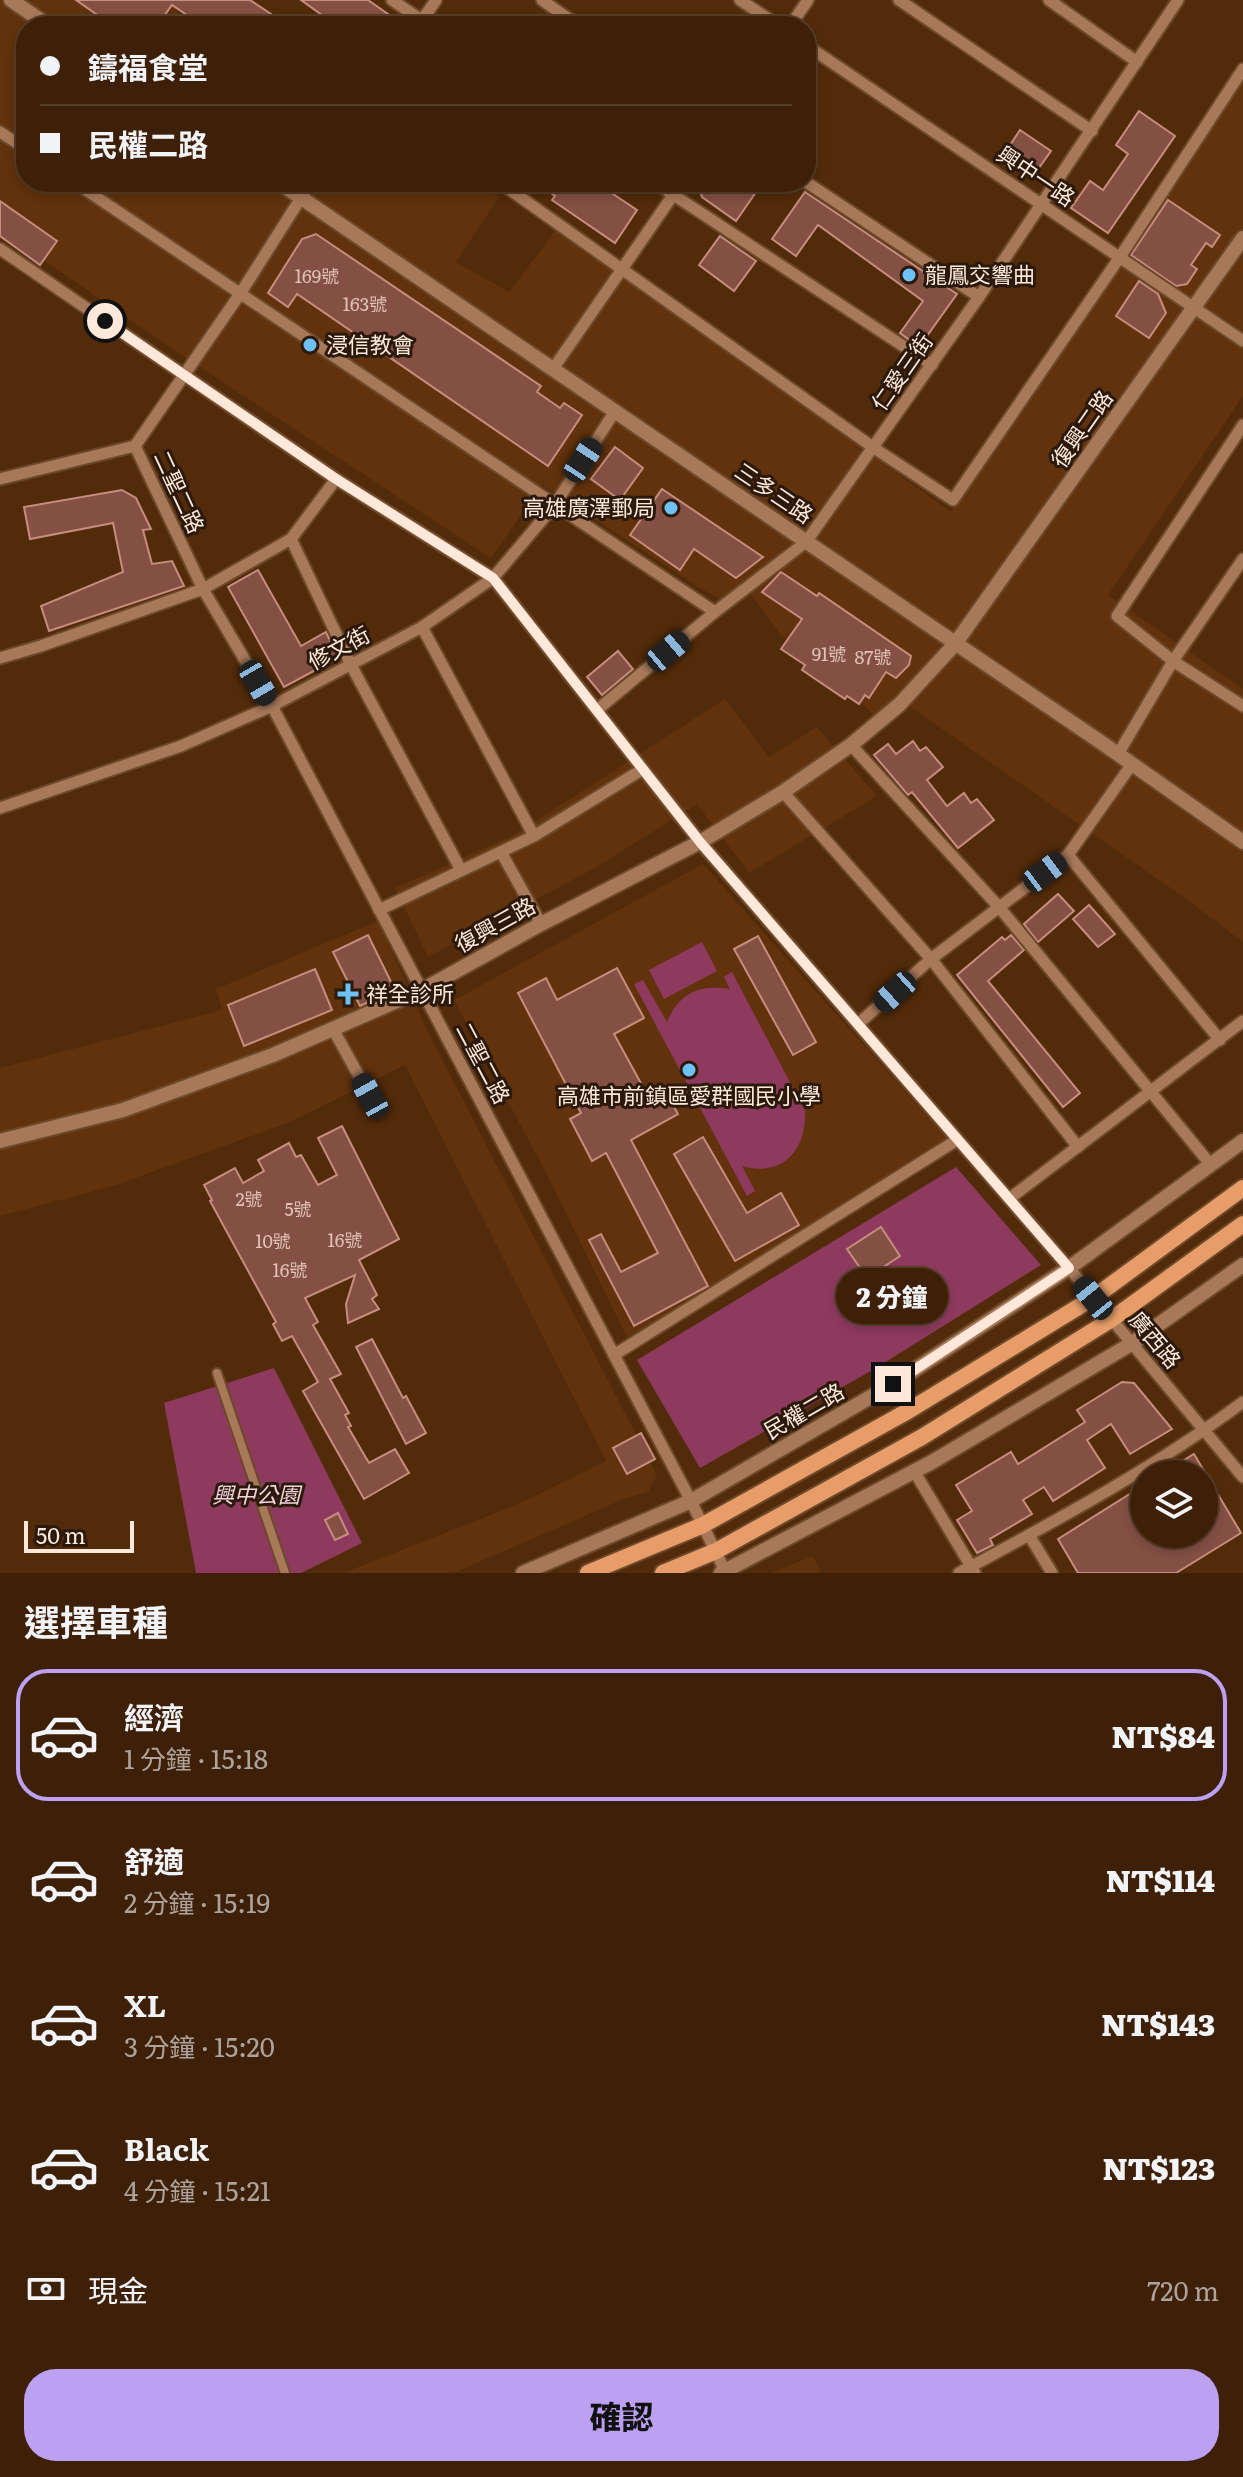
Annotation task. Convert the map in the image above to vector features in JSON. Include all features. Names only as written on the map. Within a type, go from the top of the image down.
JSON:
[{"type":"main road","points":[[588,1573],[703,1525],[908,1411],[1093,1298],[1243,1188]]},
{"type":"main road","points":[[663,1573],[716,1551],[922,1437],[1112,1319],[1243,1224]]},
{"type":"street","points":[[11,0],[34,16]]},
{"type":"street","points":[[392,0],[413,16]]},
{"type":"street","points":[[542,0],[565,16]]},
{"type":"street","points":[[740,0],[764,16]]},
{"type":"street","points":[[899,0],[1092,131]]},
{"type":"street","points":[[1049,0],[1137,62]]},
{"type":"street","name":"仁愛三街","points":[[597,710],[715,612],[806,542],[979,297],[1178,0]]},
{"type":"street","name":"興中一路","points":[[816,52],[1243,341]]},
{"type":"street","points":[[513,192],[874,448],[953,500],[1120,257],[1243,69]]},
{"type":"street","points":[[816,189],[979,297]]},
{"type":"street","points":[[89,192],[715,612]]},
{"type":"street","name":"三多三路","points":[[293,192],[1243,842]]},
{"type":"street","points":[[0,479],[135,446],[240,294],[304,192]]},
{"type":"street","points":[[669,192],[932,365]]},
{"type":"street","points":[[553,369],[675,192]]},
{"type":"street","name":"復興二路","points":[[955,644],[1243,238]]},
{"type":"street","name":"廣西路","points":[[0,249],[336,479],[493,578],[700,842],[1069,1268],[1243,1477]]},
{"type":"street","name":"修文街","points":[[0,808],[181,746],[272,706],[422,627],[493,578],[554,506],[615,411]]},
{"type":"street","points":[[1243,425],[1117,616],[1173,661],[1243,706]]},
{"type":"street","name":"二聖二路","points":[[135,446],[203,589],[272,706],[691,1501],[724,1572]]},
{"type":"street","points":[[0,658],[203,589],[291,539],[336,479]]},
{"type":"street","points":[[291,539],[351,665],[461,870]]},
{"type":"street","points":[[1118,754],[1173,661],[1238,576],[1243,559]]},
{"type":"street","points":[[422,627],[534,836]]},
{"type":"street","name":"復興三路","points":[[0,1141],[123,1110],[273,1055],[422,990],[700,842],[783,792],[851,745],[899,705],[955,644]]},
{"type":"street","points":[[851,745],[999,907],[1211,1165]]},
{"type":"street","points":[[858,1024],[931,959],[1068,855],[1132,764]]},
{"type":"street","points":[[379,910],[534,836],[643,769]]},
{"type":"street","points":[[783,792],[931,959],[1078,1147]]},
{"type":"street","points":[[501,852],[541,924]]},
{"type":"street","points":[[1068,855],[1220,1040]]},
{"type":"street","points":[[1009,1199],[1243,1021]]},
{"type":"street","points":[[333,1029],[370,1096]]},
{"type":"street","points":[[614,1355],[957,1140]]},
{"type":"street","name":"民權二路","points":[[523,1573],[691,1501],[893,1384],[1069,1268],[1243,1141]]},
{"type":"street","points":[[724,1572],[914,1471],[1131,1344],[1243,1265]]},
{"type":"street","points":[[217,1373],[285,1573]]},
{"type":"street","points":[[959,1573],[973,1570],[1205,1431],[1243,1402]]},
{"type":"street","points":[[914,1471],[973,1570]]},
{"type":"street","points":[[1029,1535],[1052,1573]]},
{"type":"shaded area","points":[[0,0],[183,0],[175,16],[16,16],[16,192],[492,192],[499,197],[456,262],[509,292],[555,231],[630,281],[951,512],[1243,82],[1243,396],[1108,595],[1243,689],[1243,942],[899,699],[874,716],[852,693],[781,635],[751,595],[734,606],[700,588],[542,485],[491,558],[174,350],[0,230]]},
{"type":"shaded area","points":[[725,699],[769,757],[817,727],[877,796],[749,873],[697,804],[595,868],[428,957],[395,888],[514,835]]},
{"type":"shaded area","name":"高雄市前鎮區愛群國民小學","points":[[703,864],[948,1140],[629,1341],[545,1171],[454,1000]]},
{"type":"shaded area","points":[[378,921],[429,1034],[657,1475],[648,1492],[626,1498],[454,1573],[343,1573],[516,1505],[606,1461],[405,1065],[288,1123],[113,1186],[0,1216],[0,1068],[222,1010],[216,989]]},
{"type":"shaded area","points":[[813,1556],[821,1573],[771,1573]]},
{"type":"green space","points":[[702,942],[717,971],[664,999],[649,970]]},
{"type":"green space","points":[[732,972],[805,1111],[802,1138],[789,1158],[769,1168],[742,1166],[755,1191],[747,1196],[634,984],[643,980],[667,1022],[678,1004],[691,993],[709,988],[730,989],[724,977]]},
{"type":"green space","points":[[956,1167],[1041,1265],[876,1368],[700,1468],[637,1360]]},
{"type":"green space","name":"興中公園","points":[[274,1368],[362,1543],[301,1573],[196,1573],[164,1403]]},
{"type":"building","points":[[76,0],[250,0],[274,16],[188,16],[172,5],[164,16],[99,16]]},
{"type":"building","points":[[301,0],[368,0],[391,16],[323,16]]},
{"type":"building","points":[[1139,111],[1175,136],[1108,233],[1071,208],[1090,181],[1103,190],[1128,154],[1116,145]]},
{"type":"building","points":[[1020,130],[1051,151],[1036,172],[1006,151]]},
{"type":"building","points":[[549,192],[610,192],[637,210],[615,243],[552,200],[555,196]]},
{"type":"building","points":[[700,192],[756,192],[736,221],[702,197]]},
{"type":"building","name":"龍鳳交響曲","points":[[805,192],[957,294],[919,347],[900,333],[923,301],[818,225],[796,256],[772,239]]},
{"type":"building","points":[[1168,200],[1220,235],[1212,247],[1206,243],[1191,265],[1197,269],[1187,284],[1176,286],[1131,255]]},
{"type":"building","points":[[0,201],[57,241],[40,265],[0,236]]},
{"type":"building","points":[[316,234],[541,386],[537,392],[560,408],[564,403],[582,415],[548,466],[297,294],[288,307],[268,293],[302,239]]},
{"type":"building","points":[[720,236],[756,261],[734,291],[699,265]]},
{"type":"building","points":[[1139,281],[1158,294],[1166,313],[1149,338],[1116,316]]},
{"type":"building","points":[[615,447],[643,468],[620,500],[591,479]]},
{"type":"building","points":[[662,489],[763,557],[736,578],[694,549],[680,570],[630,535]]},
{"type":"building","points":[[122,490],[136,498],[151,529],[143,530],[152,564],[172,561],[184,586],[49,631],[41,606],[123,572],[113,523],[30,539],[24,507]]},
{"type":"building","points":[[258,570],[301,646],[326,632],[338,658],[284,687],[228,587]]},
{"type":"building","points":[[781,572],[817,596],[819,593],[911,656],[909,665],[896,678],[886,672],[869,698],[865,695],[859,704],[847,696],[845,699],[802,670],[805,665],[781,649],[802,619],[762,592]]},
{"type":"building","points":[[618,651],[633,669],[602,695],[587,677]]},
{"type":"building","points":[[913,741],[920,751],[926,747],[943,767],[927,780],[947,806],[964,793],[971,803],[977,799],[994,820],[958,848],[912,792],[908,795],[874,755],[888,744],[896,754]]},
{"type":"building","points":[[1058,894],[1074,911],[1038,942],[1024,924]]},
{"type":"building","points":[[1089,905],[1115,934],[1098,947],[1073,919]]},
{"type":"building","points":[[368,935],[395,990],[360,1006],[333,952]]},
{"type":"building","points":[[1011,935],[1024,950],[988,981],[1080,1093],[1063,1107],[957,975],[1002,937],[1005,940]]},
{"type":"building","points":[[758,936],[816,1042],[793,1055],[734,949]]},
{"type":"building","points":[[617,968],[644,1018],[614,1034],[649,1098],[664,1089],[678,1114],[631,1140],[708,1286],[634,1326],[589,1240],[601,1234],[621,1272],[658,1253],[606,1153],[592,1161],[570,1119],[581,1113],[518,993],[546,978],[557,1000]]},
{"type":"building","points":[[315,969],[332,1010],[244,1046],[228,1005]]},
{"type":"building","points":[[342,1126],[399,1239],[359,1260],[377,1295],[372,1299],[379,1309],[348,1323],[346,1304],[355,1275],[305,1298],[318,1322],[313,1325],[341,1374],[330,1379],[349,1413],[345,1415],[351,1426],[348,1427],[369,1463],[395,1449],[409,1473],[364,1499],[303,1391],[318,1382],[292,1336],[282,1341],[273,1324],[276,1322],[204,1185],[235,1168],[243,1183],[264,1171],[258,1160],[289,1143],[296,1157],[301,1155],[318,1185],[337,1175],[318,1138]]},
{"type":"building","points":[[703,1137],[747,1213],[781,1193],[799,1225],[735,1261],[674,1154]]},
{"type":"building","points":[[881,1227],[900,1256],[867,1278],[847,1249]]},
{"type":"building","points":[[372,1339],[403,1398],[406,1396],[426,1433],[406,1444],[356,1347]]},
{"type":"building","points":[[1122,1382],[1134,1383],[1172,1429],[1130,1454],[1111,1424],[1087,1440],[1105,1468],[1053,1501],[1044,1487],[1023,1500],[1032,1514],[990,1539],[993,1545],[977,1553],[957,1520],[972,1511],[956,1485],[1011,1452],[1018,1464],[1085,1422],[1077,1410]]},
{"type":"building","points":[[641,1433],[655,1459],[627,1474],[613,1448]]},
{"type":"building","points":[[1130,1494],[1130,1548],[1217,1548],[1176,1573],[1078,1573],[1058,1539]]},
{"type":"building","points":[[1218,1494],[1241,1533],[1218,1547]]},
{"type":"building","points":[[338,1513],[348,1534],[335,1540],[325,1520]]},
{"type":"place","name":"龍鳳交響曲","points":[[909,275]]},
{"type":"place","name":"浸信教會","points":[[310,345]]},
{"type":"place","name":"高雄廣澤郵局","points":[[671,508]]},
{"type":"place","name":"祥全診所","points":[[348,994]]},
{"type":"place","name":"高雄市前鎮區愛群國民小學","points":[[689,1070]]},
{"type":"route","points":[[105,321],[336,479],[493,578],[700,842],[1069,1268],[893,1384]]}]
